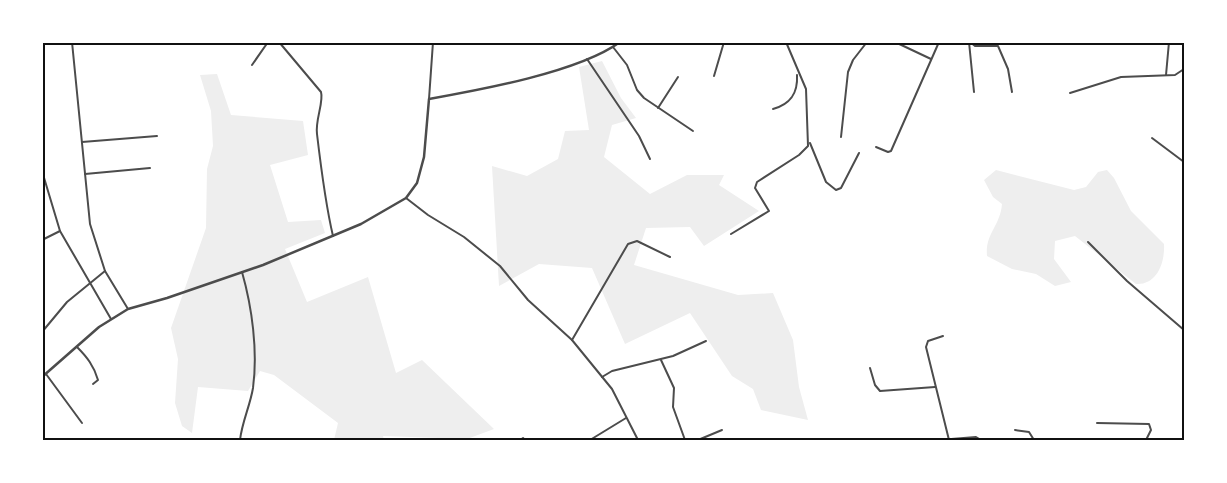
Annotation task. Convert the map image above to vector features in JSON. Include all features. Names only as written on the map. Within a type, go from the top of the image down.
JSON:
[{"type":"street","points":[[72,42],[90,224],[105,271],[128,309]]},
{"type":"street","points":[[252,65],[268,42]]},
{"type":"street","points":[[279,42],[317,86],[322,96],[317,112],[317,134],[326,204],[333,236]]},
{"type":"street","points":[[42,377],[111,319],[128,309],[167,298],[242,272],[333,236],[384,213],[406,198],[417,183],[424,157],[433,42]]},
{"type":"street","points":[[429,99],[516,81],[586,59],[620,42]]},
{"type":"street","points":[[714,76],[724,42]]},
{"type":"street","points":[[786,42],[806,89],[809,140],[826,182],[836,190],[841,188],[858,153]]},
{"type":"street","points":[[841,137],[848,72],[852,60],[867,42]]},
{"type":"street","points":[[894,42],[931,59]]},
{"type":"street","points":[[876,147],[888,152],[891,150],[939,42]]},
{"type":"street","points":[[969,42],[974,92]]},
{"type":"street","points":[[969,42],[975,46],[998,46],[1008,69],[1012,92]]},
{"type":"street","points":[[1166,75],[1169,42]]},
{"type":"street","points":[[613,47],[627,65],[637,90],[658,108],[693,131]]},
{"type":"street","points":[[586,59],[639,136],[650,159]]},
{"type":"street","points":[[1070,93],[1120,77],[1180,74],[1184,69]]},
{"type":"street","points":[[773,109],[788,102],[794,96],[798,72]]},
{"type":"street","points":[[658,108],[678,77]]},
{"type":"street","points":[[82,142],[157,136]]},
{"type":"street","points":[[1152,138],[1184,162]]},
{"type":"street","points":[[731,234],[768,213],[767,207],[755,188],[757,182],[806,150],[809,140]]},
{"type":"street","points":[[85,174],[150,168]]},
{"type":"street","points":[[42,172],[60,231],[111,319]]},
{"type":"street","points":[[406,198],[428,215],[464,237],[500,266],[528,300],[572,340],[619,400],[638,440]]},
{"type":"street","points":[[42,240],[60,231]]},
{"type":"street","points":[[572,340],[628,244],[636,241],[670,257]]},
{"type":"street","points":[[1088,242],[1127,281],[1184,330]]},
{"type":"street","points":[[42,332],[67,302],[105,271]]},
{"type":"street","points":[[240,440],[253,387],[254,367],[251,322],[242,272]]},
{"type":"street","points":[[943,336],[926,343],[935,387],[950,440]]},
{"type":"street","points":[[602,377],[612,371],[673,356],[706,341]]},
{"type":"street","points":[[77,347],[87,357],[96,371],[98,380],[93,384]]},
{"type":"street","points":[[660,359],[674,388],[673,407],[685,440]]},
{"type":"street","points":[[870,368],[874,385],[880,391],[935,387]]},
{"type":"street","points":[[46,374],[82,422]]},
{"type":"street","points":[[590,440],[626,418]]},
{"type":"street","points":[[1097,422],[1149,424],[1151,430],[1146,440]]},
{"type":"street","points":[[698,440],[722,430]]},
{"type":"street","points":[[1015,430],[1029,432],[1034,440]]},
{"type":"street","points":[[939,440],[976,437],[981,440]]},
{"type":"street","points":[[520,440],[523,438],[525,440]]},
{"type":"shaded area","points":[[602,61],[621,98],[636,118],[612,125],[604,157],[650,194],[687,175],[724,175],[719,185],[759,211],[704,246],[690,227],[646,228],[634,265],[738,295],[773,293],[793,340],[799,387],[808,420],[761,410],[753,389],[732,376],[690,313],[625,344],[592,268],[539,264],[499,286],[492,166],[527,176],[558,159],[565,131],[589,130],[579,67]]},
{"type":"shaded area","points":[[217,74],[231,115],[303,121],[308,155],[270,165],[288,222],[321,220],[325,233],[285,249],[307,302],[368,277],[396,373],[422,360],[494,429],[467,439],[383,436],[384,440],[334,440],[338,423],[274,375],[260,371],[248,391],[198,387],[192,433],[182,426],[175,403],[178,359],[171,328],[206,228],[207,169],[213,146],[211,111],[200,75]]},
{"type":"shaded area","points":[[996,170],[1074,190],[1086,187],[1098,172],[1107,170],[1114,178],[1131,211],[1164,244],[1163,258],[1158,272],[1149,281],[1136,284],[1075,236],[1055,241],[1054,259],[1071,282],[1055,286],[1036,274],[1012,269],[987,256],[988,241],[999,219],[1002,204],[993,197],[984,180]]}]
